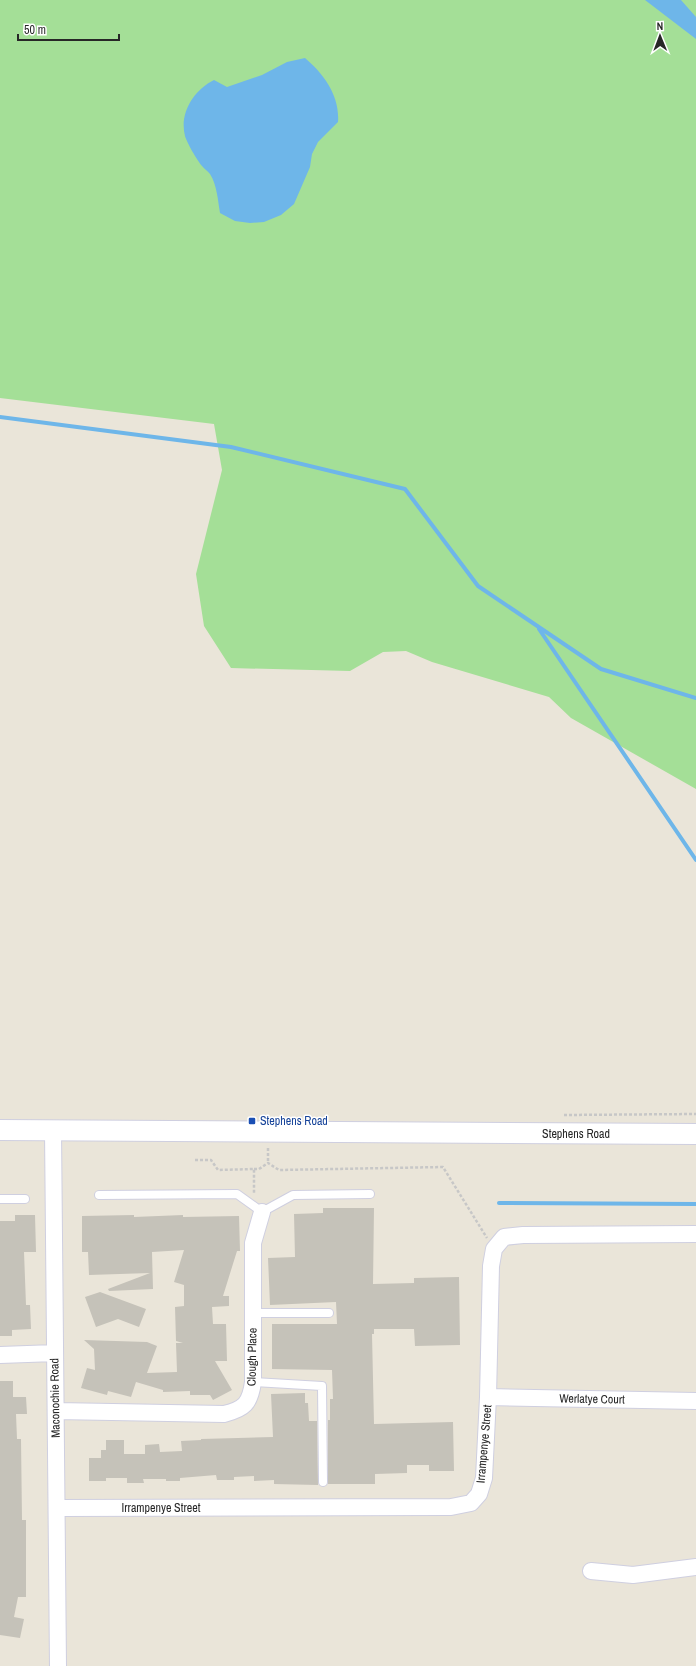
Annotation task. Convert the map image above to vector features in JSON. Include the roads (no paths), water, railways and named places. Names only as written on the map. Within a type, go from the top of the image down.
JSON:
[{"type":"street","name":"Stephens Road","points":[[0,1130],[276,1133],[696,1134]]},
{"type":"street","name":"Maconochie Road","points":[[53,1130],[58,1508],[58,1666]]},
{"type":"street","name":"Clough Place","points":[[56,1411],[224,1414],[237,1411],[246,1404],[251,1397],[253,1382],[253,1243],[262,1212]]},
{"type":"street","name":"Irrampenye Street","points":[[58,1508],[451,1507],[471,1503],[479,1494],[484,1478],[488,1397],[491,1266],[494,1249],[504,1238],[523,1235],[696,1234]]},
{"type":"street","points":[[0,1354],[55,1353]]},
{"type":"street","name":"Werlatye Court","points":[[488,1397],[696,1401]]},
{"type":"street","points":[[592,1571],[633,1575],[696,1566]]},
{"type":"lane","points":[[99,1195],[236,1194],[262,1212],[293,1195],[370,1194]]},
{"type":"lane","points":[[0,1199],[25,1199]]},
{"type":"lane","points":[[253,1313],[329,1313]]},
{"type":"lane","points":[[253,1382],[322,1386],[324,1482]]},
{"type":"water","points":[[645,0],[681,0],[696,17],[696,39]]},
{"type":"water","points":[[305,58],[324,78],[329,86],[336,103],[338,122],[318,142],[312,154],[310,167],[294,204],[281,215],[264,222],[250,223],[235,221],[220,213],[217,193],[212,178],[198,160],[186,139],[184,119],[186,111],[194,96],[207,84],[214,80],[227,87],[262,75],[287,62]]},
{"type":"waterway","points":[[0,417],[231,447],[405,489],[478,586],[601,669],[696,698]]},
{"type":"waterway","points":[[539,629],[696,860]]},
{"type":"waterway","points":[[499,1203],[696,1204]]},
{"type":"place","name":"Stephens Road","points":[[252,1121]]}]
